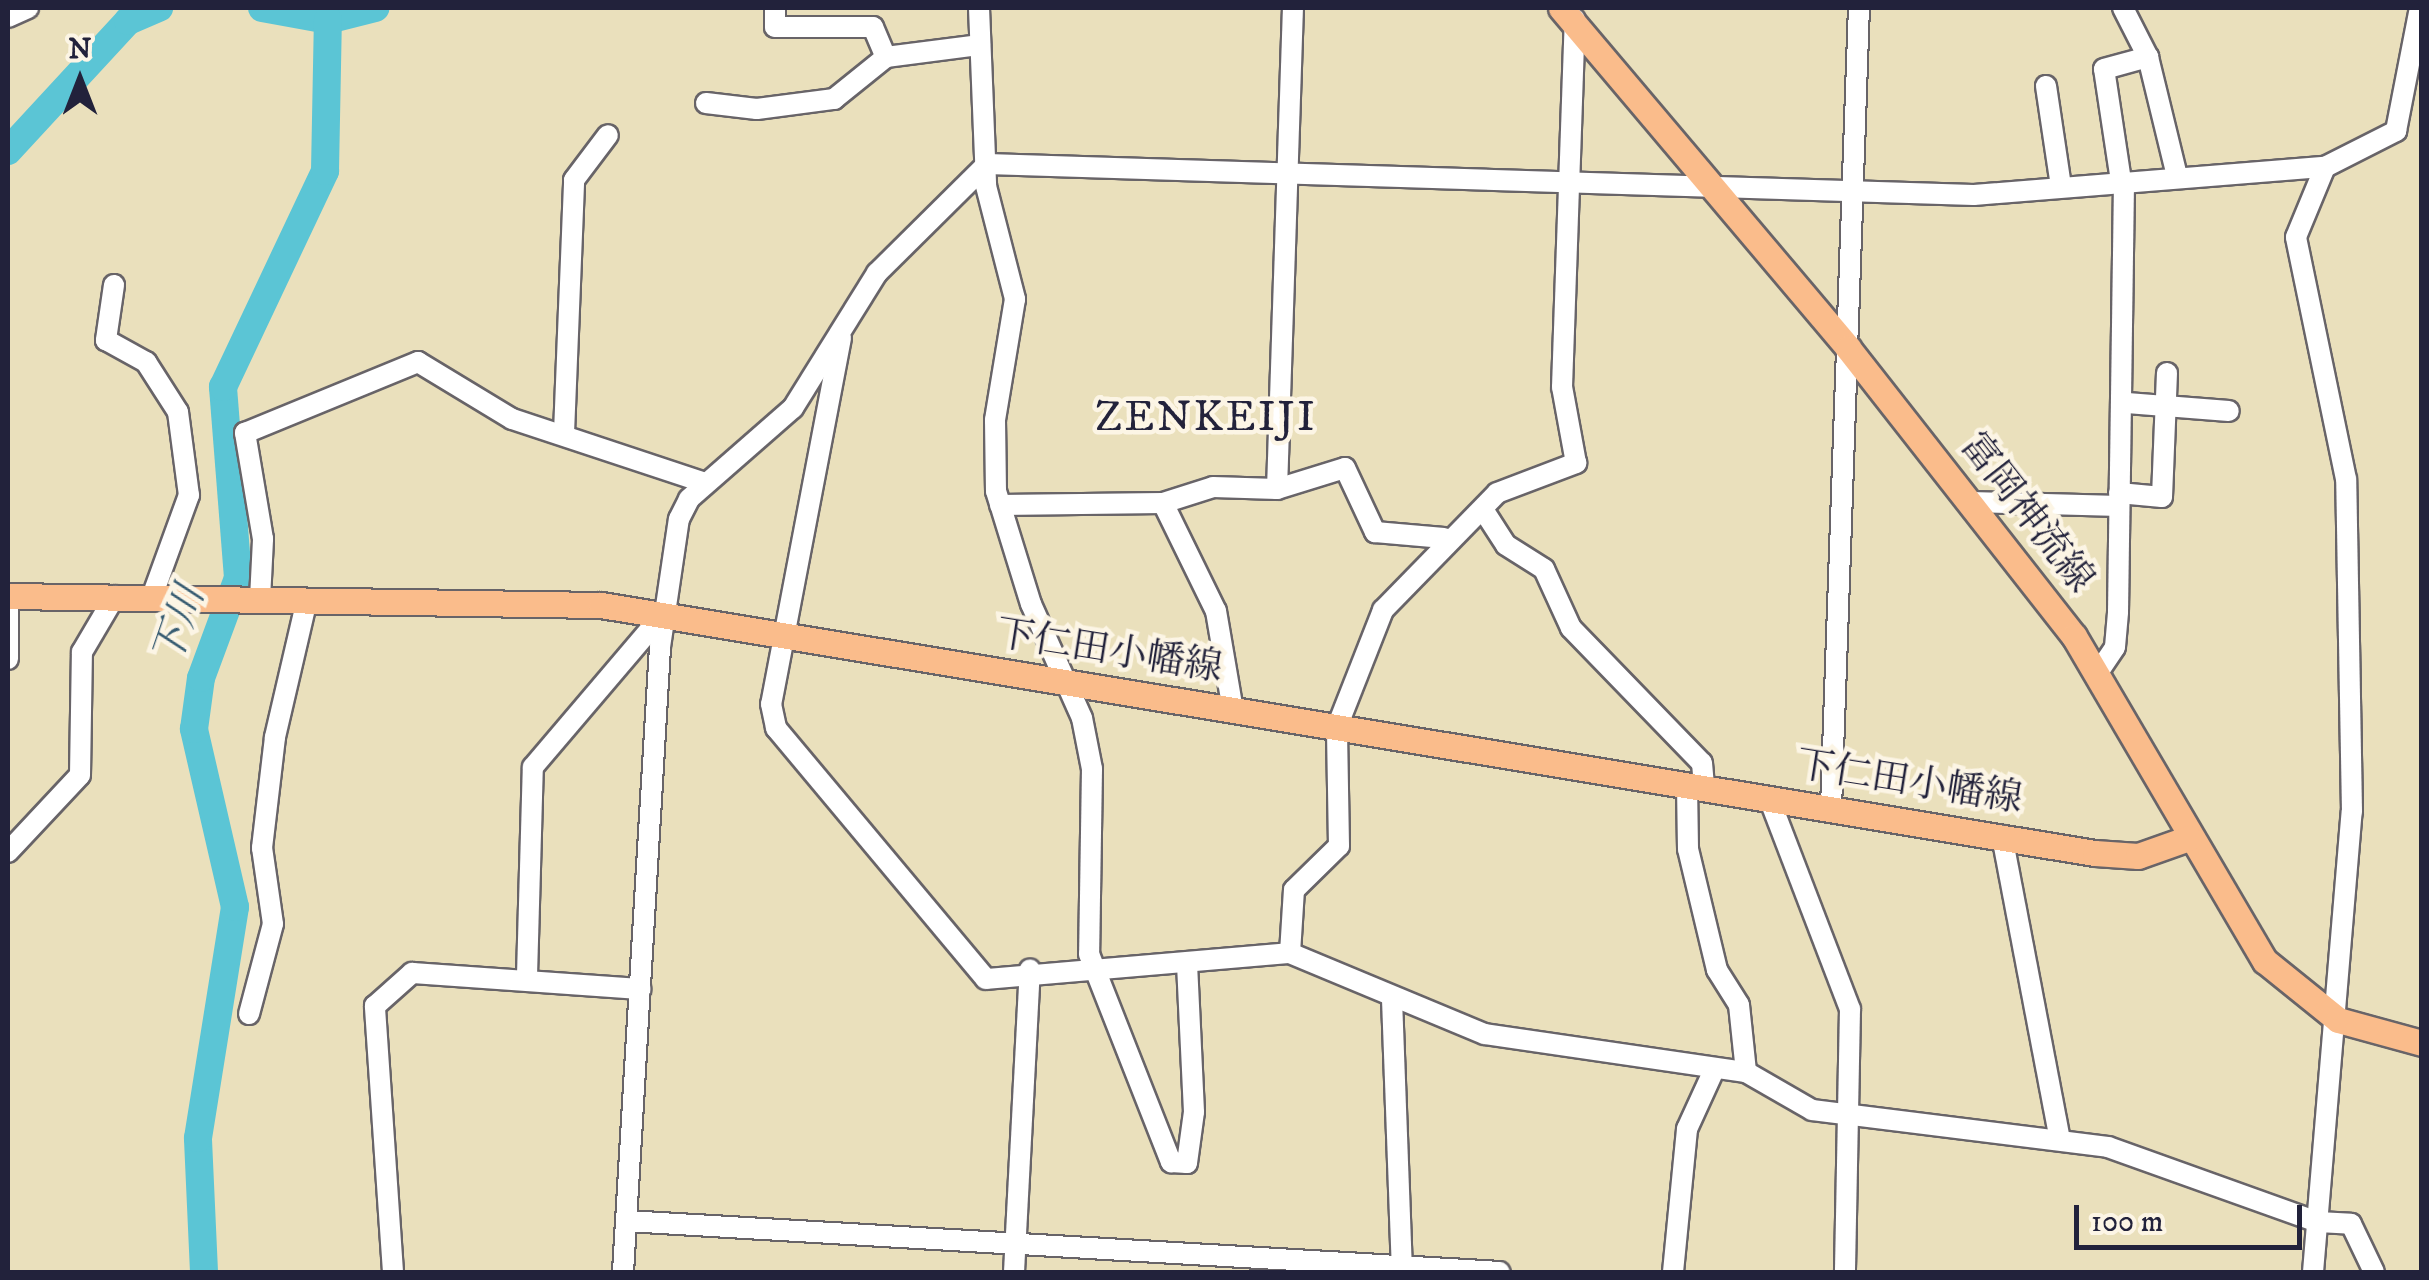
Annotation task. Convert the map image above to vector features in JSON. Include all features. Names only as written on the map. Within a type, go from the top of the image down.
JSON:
[{"type":"main road","name":"富岡神流線","points":[[1570,13],[1848,348],[1971,502],[2098,674],[2189,838],[2264,961],[2338,1020],[2422,1042]]},
{"type":"main road","name":"下仁田小幡線","points":[[8,596],[153,594],[307,600],[564,601],[786,634],[1064,684],[2125,857],[2189,838]]},
{"type":"street","points":[[8,17],[28,8]]},
{"type":"street","points":[[775,8],[775,26],[873,26],[886,57]]},
{"type":"street","points":[[979,8],[988,164],[1015,298],[995,420],[1000,505],[1092,769],[1082,917],[1092,963],[1171,1162],[1187,1164],[1194,1112],[1187,962]]},
{"type":"street","points":[[1277,490],[1293,8]]},
{"type":"street","points":[[1831,808],[1859,8]]},
{"type":"street","points":[[2123,8],[2148,58],[2177,176]]},
{"type":"street","points":[[623,1272],[663,614],[680,519],[705,483],[793,408],[877,273],[988,164],[1853,193],[2061,186],[2326,168],[2396,131],[2420,8]]},
{"type":"street","points":[[1290,953],[1294,890],[1339,846],[1337,727],[1383,610],[1444,538],[1484,511],[1515,482],[1576,463],[1562,387],[1572,182],[1570,13]]},
{"type":"street","points":[[706,103],[757,109],[834,100],[886,57],[980,46]]},
{"type":"street","points":[[2098,674],[2115,647],[2119,500],[2127,403],[2122,181],[2104,69],[2148,58]]},
{"type":"street","points":[[2046,86],[2061,186]]},
{"type":"street","points":[[564,433],[574,180],[608,135]]},
{"type":"street","points":[[2313,1272],[2338,1020],[2352,812],[2346,479],[2296,236],[2326,168]]},
{"type":"street","points":[[114,284],[106,340],[146,362],[178,412],[189,495],[153,594]]},
{"type":"street","points":[[843,326],[771,704],[776,728],[954,936],[968,965],[986,978],[1092,963],[1187,962],[1290,953],[1392,999],[1485,1034],[1746,1072],[1812,1110],[2059,1134],[2318,1222],[2351,1224],[2374,1272]]},
{"type":"street","points":[[254,598],[263,539],[245,433],[418,362],[512,419],[564,433],[705,483]]},
{"type":"street","points":[[1971,502],[2162,496],[2168,373]]},
{"type":"street","points":[[2127,403],[2229,411]]},
{"type":"street","points":[[1000,505],[1163,503],[1213,487],[1277,490],[1346,468],[1375,532],[1444,538]]},
{"type":"street","points":[[1163,503],[1216,610],[1233,710]]},
{"type":"street","points":[[1484,511],[1506,545],[1544,569],[1571,628],[1702,763],[1688,849],[1717,970],[1739,1005],[1746,1072]]},
{"type":"street","points":[[8,596],[8,659]]},
{"type":"street","points":[[8,852],[80,775],[82,652],[115,596]]},
{"type":"street","points":[[250,1014],[273,924],[262,848],[276,737],[307,600]]},
{"type":"street","points":[[527,976],[533,767],[663,614]]},
{"type":"street","points":[[1769,798],[1842,980],[1854,1112],[1845,1272]]},
{"type":"street","points":[[2002,836],[2059,1134]]},
{"type":"street","points":[[1014,1272],[1030,969]]},
{"type":"street","points":[[393,1272],[376,1006],[412,973],[527,976],[640,989]]},
{"type":"street","points":[[1392,999],[1402,1270]]},
{"type":"street","points":[[1673,1272],[1687,1129],[1714,1070]]},
{"type":"street","points":[[626,1221],[1402,1270],[1500,1272]]},
{"type":"waterway","points":[[8,151],[128,21],[159,8]]},
{"type":"waterway","points":[[262,8],[328,20],[375,8]]},
{"type":"waterway","name":"下川","points":[[204,1272],[198,1138],[235,907],[194,729],[201,678],[238,578],[223,387],[325,171],[328,20]]},
{"type":"district","name":"ZENKEIJI","points":[[1206,418]]}]
